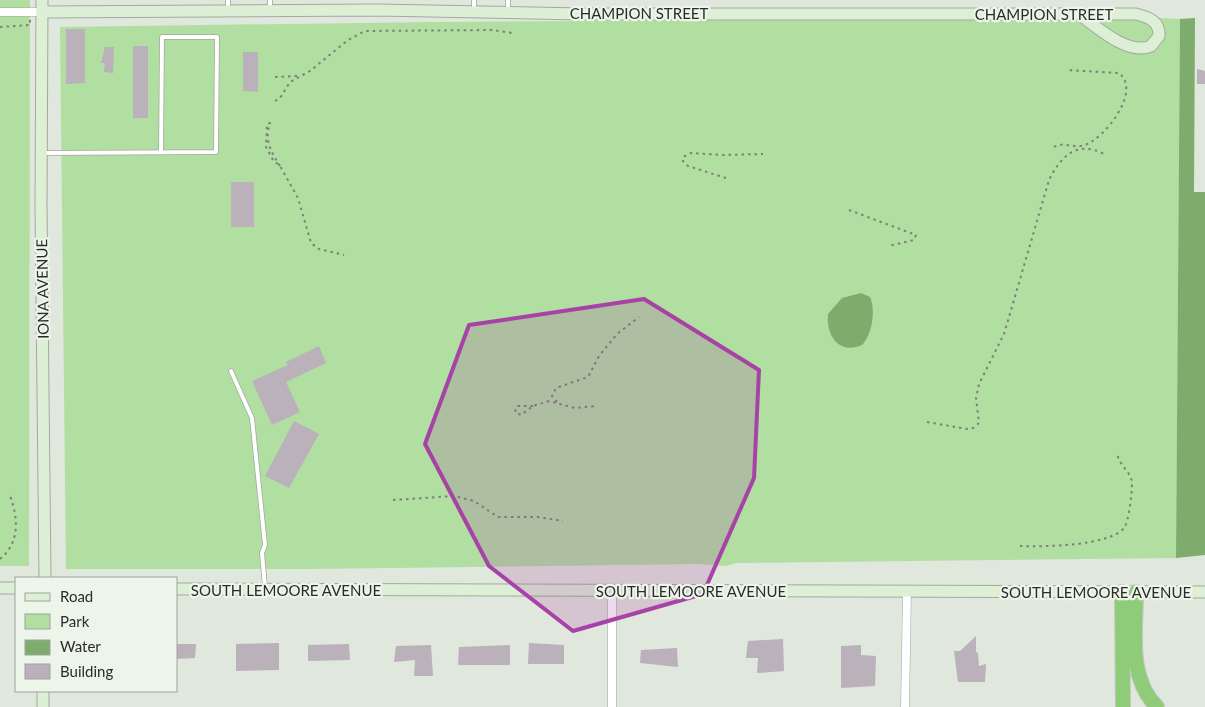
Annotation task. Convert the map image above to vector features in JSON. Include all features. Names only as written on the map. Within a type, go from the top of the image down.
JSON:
[{"type":"highway","points":[[1123,707],[1129,592]]},
{"type":"highway","points":[[1129,592],[1137,671],[1144,692],[1157,707]]},
{"type":"street","name":"IONA AVENUE","points":[[42,0],[41,154],[45,577]]},
{"type":"street","name":"CHAMPION STREET","points":[[42,12],[270,5],[508,6],[1080,15],[1136,14],[1145,16],[1156,24],[1159,32],[1155,43],[1142,49],[1120,42],[1080,15]]},
{"type":"street","points":[[0,12],[42,12]]},
{"type":"street","points":[[0,588],[15,588]]},
{"type":"street","name":"SOUTH LEMOORE AVENUE","points":[[178,589],[1205,592]]},
{"type":"street","points":[[612,590],[612,707]]},
{"type":"street","points":[[905,707],[906,592]]},
{"type":"street","points":[[43,692],[43,707]]},
{"type":"lane","points":[[41,154],[216,152],[217,38],[162,38],[162,152]]},
{"type":"lane","points":[[231,371],[252,418],[265,545],[262,554],[265,589]]},
{"type":"path","points":[[0,27],[30,25]]},
{"type":"path","points":[[275,77],[286,78],[306,73],[333,50],[352,37],[365,32],[378,30],[493,30],[512,33]]},
{"type":"path","points":[[287,85],[314,68],[352,37]]},
{"type":"path","points":[[1066,70],[1116,72],[1121,74],[1125,80],[1125,98],[1119,112],[1086,146]]},
{"type":"path","points":[[275,101],[280,98],[287,85],[288,80],[286,78]]},
{"type":"path","points":[[280,166],[273,160],[266,147],[267,124],[270,123],[268,140],[270,149],[280,166],[302,206],[306,233],[311,243],[322,250],[344,255]]},
{"type":"path","points":[[1054,147],[1063,144],[1076,147],[1086,146],[1104,154]]},
{"type":"path","points":[[927,422],[967,429],[973,428],[979,423],[976,398],[979,384],[1004,334],[1049,180],[1059,164],[1076,147]]},
{"type":"path","points":[[726,178],[688,166],[683,161],[683,157],[691,153],[723,155],[763,154]]},
{"type":"path","points":[[849,210],[916,235],[914,240],[888,246]]},
{"type":"path","points":[[546,402],[560,385],[576,382],[588,377],[599,356],[617,334],[639,317]]},
{"type":"path","points":[[552,394],[557,402]]},
{"type":"path","points":[[533,406],[521,415],[515,412],[517,406],[533,406],[546,402],[557,402],[574,408],[596,406]]},
{"type":"path","points":[[1020,546],[1093,542],[1110,538],[1123,529],[1129,517],[1132,482],[1119,462],[1117,452]]},
{"type":"path","points":[[0,559],[12,546],[16,533],[15,512],[9,493]]},
{"type":"path","points":[[393,500],[454,496],[468,498],[498,517],[538,517],[563,521]]},
{"type":"highlighted area","points":[[644,299],[759,370],[754,478],[703,594],[573,631],[489,566],[425,444],[469,325]]},
{"type":"green space","points":[[0,0],[30,0],[29,566],[0,566]]},
{"type":"green space","points":[[1139,17],[1180,19],[1176,558],[736,563],[726,566],[699,564],[307,569],[66,569],[60,27],[433,22]]},
{"type":"water","points":[[1195,18],[1194,192],[1205,192],[1205,555],[1176,558],[1180,19]]},
{"type":"water","points":[[861,293],[870,297],[872,302],[871,329],[862,345],[846,347],[840,345],[835,341],[829,329],[828,314],[842,298]]},
{"type":"building","points":[[66,29],[85,29],[85,83],[66,84]]},
{"type":"building","points":[[133,46],[148,46],[148,118],[133,118]]},
{"type":"building","points":[[105,47],[114,47],[113,73],[104,72],[105,63],[101,63]]},
{"type":"building","points":[[243,52],[258,52],[258,92],[243,91]]},
{"type":"building","points":[[1197,69],[1205,71],[1205,84],[1197,84]]},
{"type":"building","points":[[231,182],[254,182],[254,227],[231,227]]},
{"type":"building","points":[[319,346],[326,363],[286,382],[300,412],[272,425],[252,381],[288,365],[286,362]]},
{"type":"building","points":[[294,421],[319,434],[289,488],[265,476]]},
{"type":"building","points":[[976,636],[976,652],[978,653],[979,666],[986,664],[985,682],[958,682],[954,651],[960,651]]},
{"type":"building","points":[[783,639],[784,671],[757,673],[758,658],[746,658],[748,641]]},
{"type":"building","points":[[279,643],[279,670],[236,671],[236,644]]},
{"type":"building","points":[[529,643],[564,645],[564,664],[528,664]]},
{"type":"building","points":[[178,644],[196,644],[195,658],[178,659]]},
{"type":"building","points":[[349,644],[350,660],[308,661],[308,645]]},
{"type":"building","points":[[431,645],[433,676],[414,676],[415,660],[394,662],[396,646]]},
{"type":"building","points":[[510,645],[510,665],[458,665],[459,647]]},
{"type":"building","points":[[861,645],[861,655],[876,656],[875,686],[841,688],[841,646]]},
{"type":"building","points":[[677,648],[678,667],[640,663],[641,650]]}]
